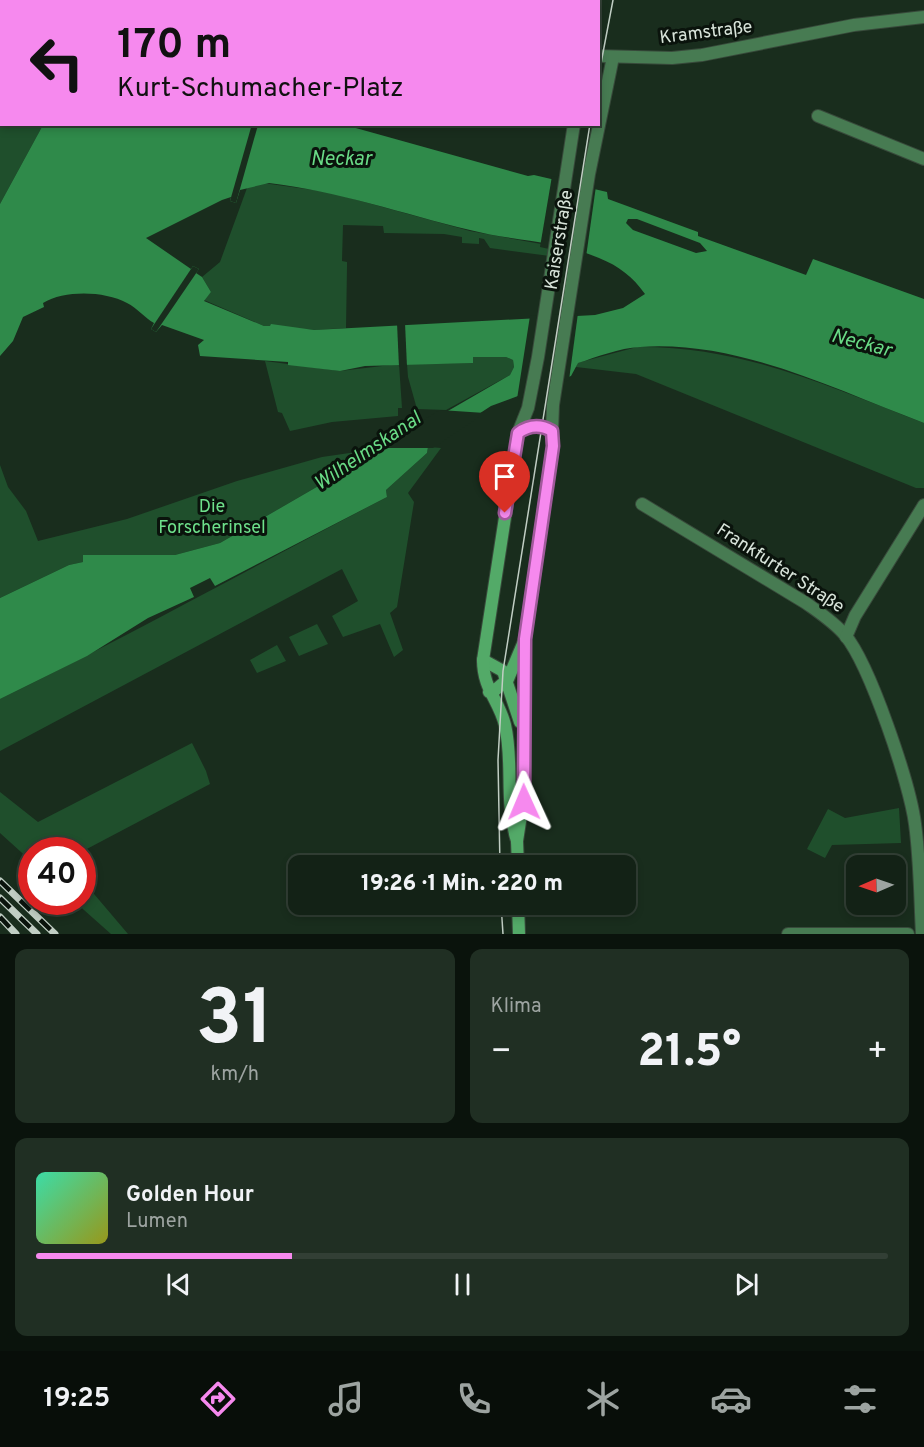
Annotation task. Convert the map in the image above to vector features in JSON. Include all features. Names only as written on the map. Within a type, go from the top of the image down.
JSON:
[{"type":"street","name":"Kramstraße","points":[[600,56],[680,58],[854,25],[924,17]]},
{"type":"street","name":"Kaiserstraße","points":[[600,120],[613,57]]},
{"type":"street","points":[[818,116],[924,159]]},
{"type":"street","name":"Kaiserstraße","points":[[518,433],[531,398],[574,126]]},
{"type":"street","name":"Kaiserstraße","points":[[552,431],[555,388],[599,126]]},
{"type":"street","points":[[517,841],[524,802],[525,639],[553,446],[552,431],[534,426],[518,433],[483,660],[484,681],[500,710],[505,726],[508,803],[517,841],[518,855]]},
{"type":"street","name":"Frankfurter Straße","points":[[642,504],[806,603],[831,620],[846,636],[867,675],[909,792],[917,844],[922,934]]},
{"type":"street","points":[[846,636],[855,616],[924,505]]},
{"type":"street","points":[[489,692],[494,691],[508,680],[525,639]]},
{"type":"street","points":[[483,660],[497,666],[508,680],[523,736]]},
{"type":"street","points":[[518,915],[519,934]]},
{"type":"street","points":[[788,934],[908,934]]},
{"type":"green space","points":[[0,126],[42,126],[0,204]]},
{"type":"green space","points":[[263,183],[328,192],[470,231],[558,247],[557,257],[490,248],[484,239],[479,238],[479,244],[462,243],[462,237],[444,234],[384,233],[383,226],[343,225],[342,261],[347,262],[346,328],[314,330],[264,326],[204,300],[211,292],[202,277],[220,262],[247,188]]},
{"type":"green space","points":[[637,347],[676,348],[749,361],[819,382],[924,423],[924,488],[916,488],[636,374],[576,367],[577,363]]},
{"type":"green space","points":[[473,357],[506,357],[513,360],[514,367],[510,375],[446,410],[417,409],[408,377],[407,364],[472,363]]},
{"type":"green space","points":[[265,361],[340,371],[399,364],[402,408],[398,408],[398,416],[332,422],[290,431],[282,413],[278,412]]},
{"type":"green space","points":[[428,447],[441,448],[408,493],[414,502],[397,607],[390,613],[403,650],[394,657],[380,624],[343,637],[332,616],[358,601],[342,569],[0,751],[0,699],[146,625],[387,497],[386,490],[427,453]]},
{"type":"green space","name":"Die Forscherinsel","points":[[384,448],[220,543],[175,555],[83,555],[83,562],[69,565],[0,598],[0,465],[8,487],[26,511],[38,541],[127,519],[237,481],[322,457]]},
{"type":"green space","points":[[317,624],[328,644],[299,656],[289,637]]},
{"type":"green space","points":[[277,645],[286,661],[257,673],[250,660]]},
{"type":"green space","points":[[192,743],[210,784],[96,844],[96,837],[18,837],[18,849],[0,833],[0,792],[38,822]]},
{"type":"green space","points":[[899,808],[901,843],[832,845],[825,858],[807,849],[828,809],[845,818]]},
{"type":"green space","points":[[96,896],[128,934],[111,934],[90,915],[96,915]]},
{"type":"water","name":"Neckar","points":[[42,126],[349,126],[528,176],[534,175],[607,192],[608,199],[698,232],[698,236],[806,275],[813,259],[924,299],[924,423],[785,370],[713,351],[677,347],[640,347],[608,353],[578,363],[571,376],[491,406],[428,447],[427,453],[386,490],[387,497],[215,586],[210,578],[190,588],[194,597],[148,618],[87,656],[0,699],[0,598],[69,565],[83,562],[83,555],[175,555],[220,543],[510,375],[514,367],[513,360],[506,357],[473,357],[473,363],[365,366],[340,371],[288,365],[288,362],[200,356],[198,345],[204,340],[162,325],[156,332],[151,329],[154,323],[127,303],[96,294],[73,294],[43,303],[44,307],[23,317],[13,341],[0,356],[0,204]],"holes":[[[269,183],[345,197],[486,234],[584,252],[619,268],[636,282],[645,294],[623,308],[595,315],[314,330],[271,324],[264,326],[204,301],[211,292],[202,277],[196,273],[199,269],[193,266],[191,269],[146,238],[222,200],[231,197],[230,201],[236,203],[240,190]],[[628,219],[637,219],[700,243],[707,251],[696,253],[633,230],[626,223]]]},
{"type":"pier","points":[[251,126],[258,126],[236,203],[230,201]]},
{"type":"pier","points":[[552,176],[596,186],[586,257],[540,247]]},
{"type":"pier","points":[[193,266],[199,269],[156,332],[151,329]]},
{"type":"pier","points":[[578,313],[569,380],[517,399],[530,316]]},
{"type":"pier","points":[[397,323],[405,323],[407,367],[399,367]]},
{"type":"pier","points":[[440,410],[485,413],[433,448],[384,448],[384,444]]},
{"type":"tram line","points":[[600,68],[613,0]]},
{"type":"tram line","points":[[500,855],[498,760],[503,671],[590,126]]},
{"type":"tram line","points":[[502,915],[503,934]]},
{"type":"railway","points":[[0,881],[55,934]]},
{"type":"railway","points":[[0,898],[37,934]]},
{"type":"railway","points":[[0,917],[16,934]]},
{"type":"route","points":[[505,513],[518,433],[526,427],[547,428],[552,431],[554,438],[525,639],[524,802]]},
{"type":"water label","name":"Wilhelmskanal","points":[[368,452]]}]
